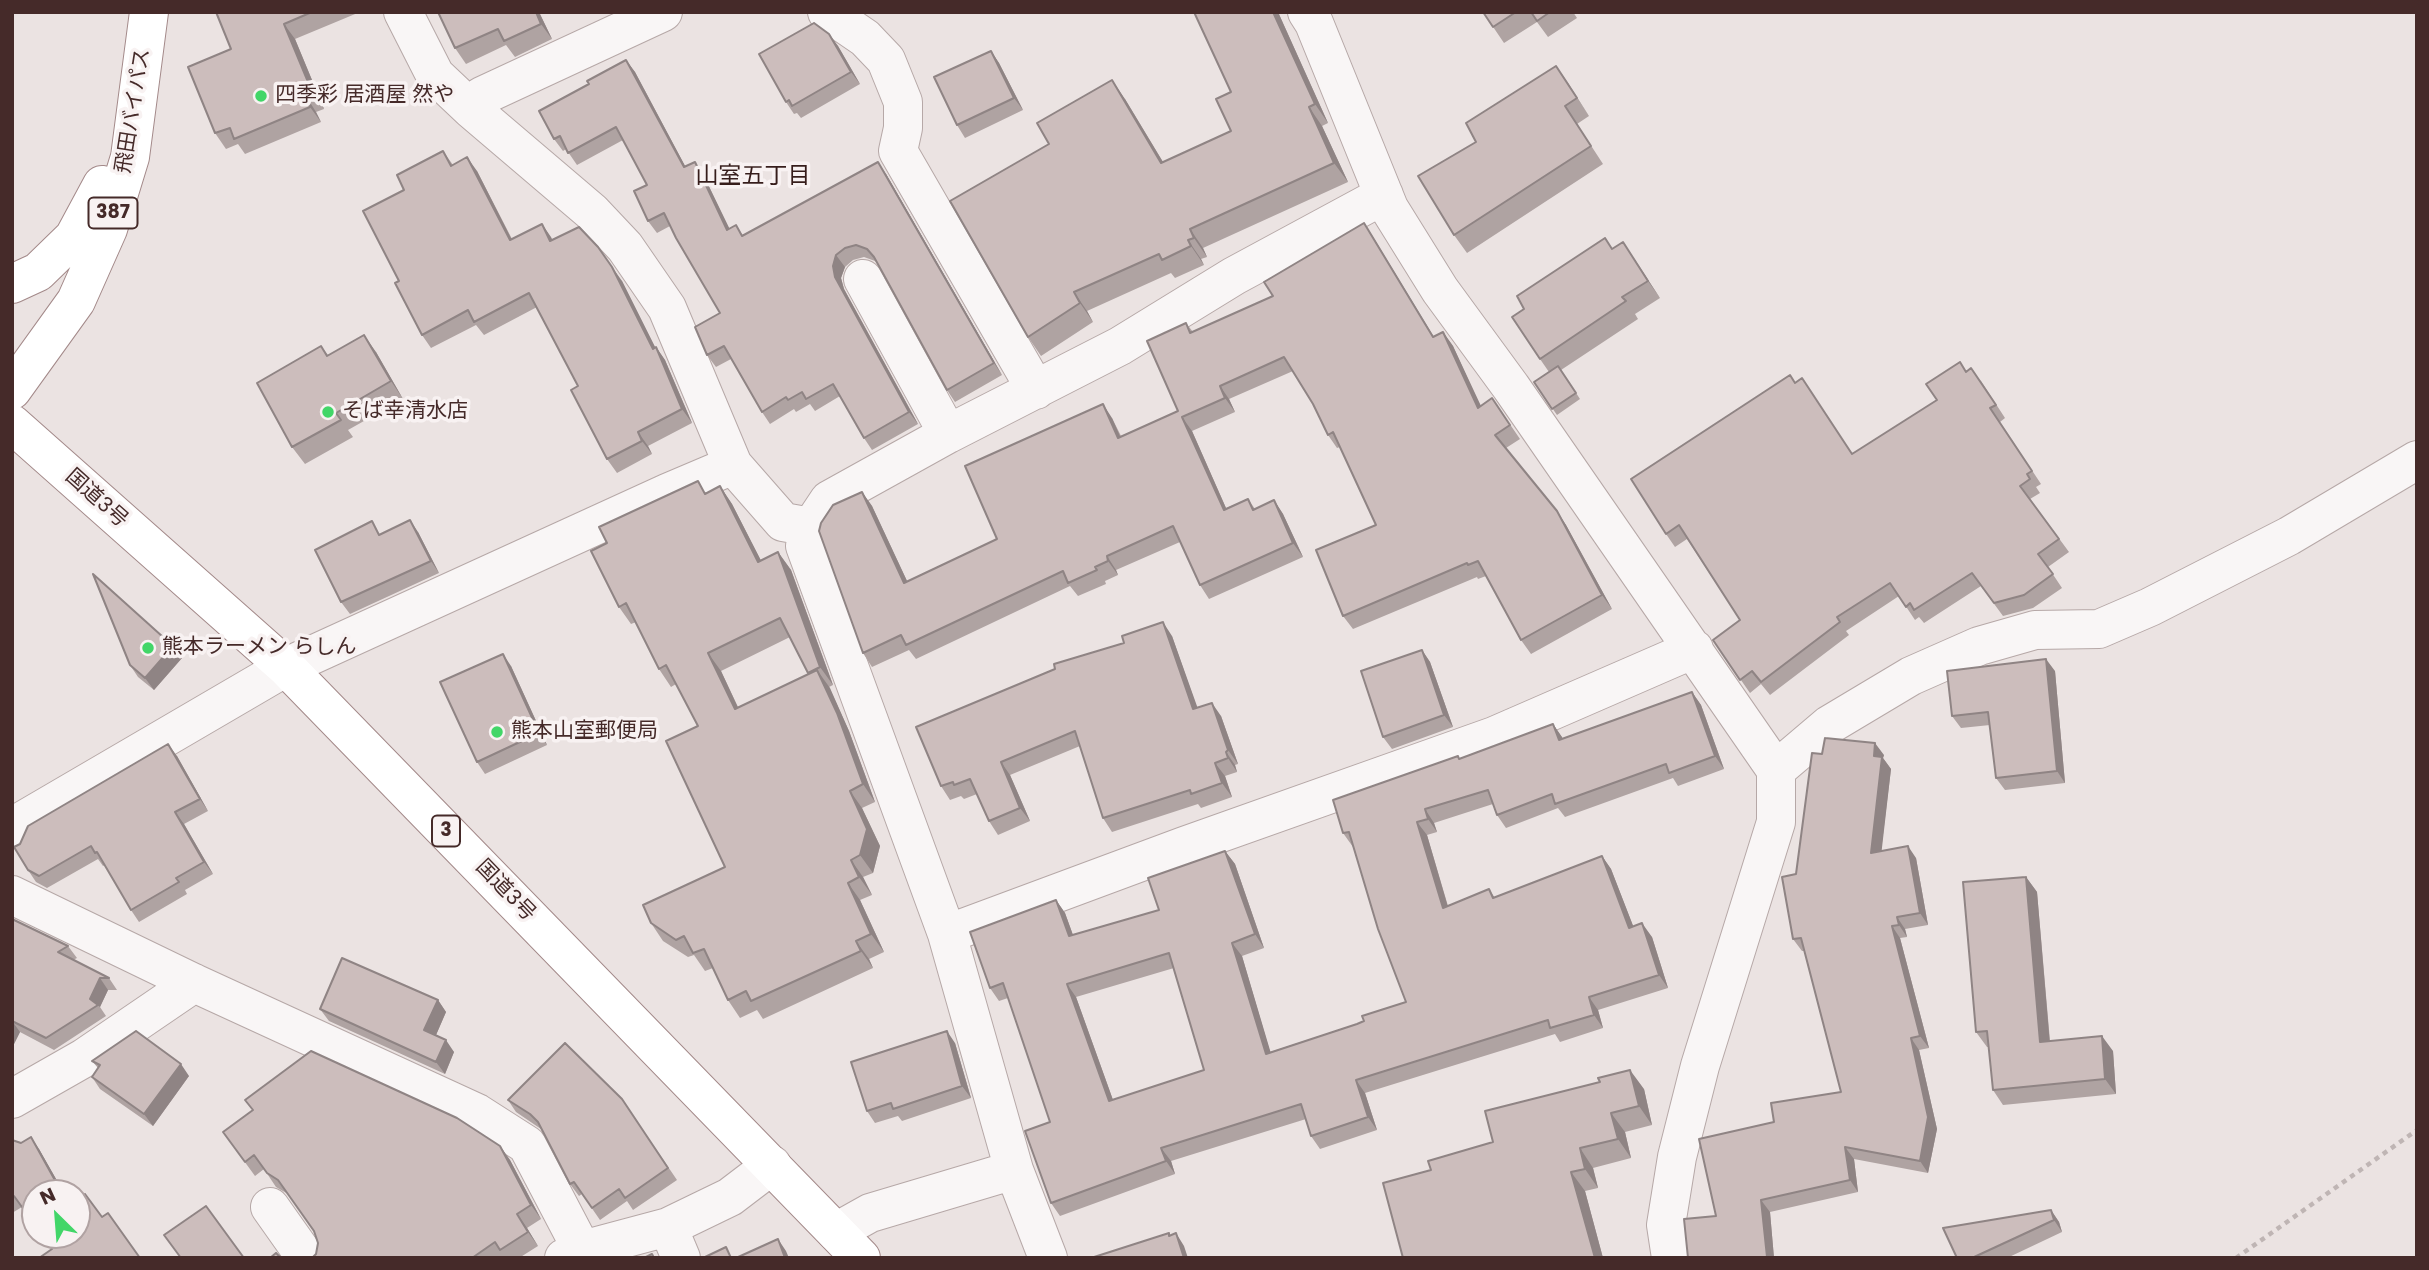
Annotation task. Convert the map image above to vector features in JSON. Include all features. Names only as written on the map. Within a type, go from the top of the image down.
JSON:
[{"type":"highway","name":"飛田バイパス","points":[[12,390],[76,301],[108,229],[130,157],[149,12]]},
{"type":"highway","points":[[12,284],[38,272],[74,237],[93,205],[134,114]]},
{"type":"highway","name":"国道3号","points":[[12,424],[286,667],[849,1245]]},
{"type":"street","points":[[403,12],[435,75],[471,110],[592,212],[625,247],[667,308],[733,465],[783,522],[811,527]]},
{"type":"street","points":[[471,110],[482,96],[663,12]]},
{"type":"street","points":[[827,12],[865,38],[886,60],[903,102],[903,128],[898,151],[1036,390]]},
{"type":"street","points":[[1317,16],[1390,208],[1440,290],[1694,649],[1776,770],[1776,822],[1700,1066],[1676,1157],[1666,1225],[1671,1258]]},
{"type":"street","points":[[1048,1258],[1014,1170],[947,934],[805,546],[811,527],[829,500],[948,434],[1120,346],[1234,276],[1384,195]]},
{"type":"street","points":[[863,279],[948,434]]},
{"type":"street","points":[[1776,770],[1829,725],[1911,676],[1979,646],[2035,630],[2099,628],[2150,607],[2288,537],[2417,460]]},
{"type":"street","points":[[12,827],[286,667],[733,465]]},
{"type":"street","points":[[947,934],[1494,736],[1694,649]]},
{"type":"street","points":[[12,895],[194,983],[477,1113],[527,1145],[573,1254],[674,1242],[772,1165]]},
{"type":"street","points":[[12,1099],[84,1058],[194,983]]},
{"type":"street","points":[[849,1245],[870,1213],[1014,1170]]},
{"type":"street","points":[[270,1206],[306,1258]]},
{"type":"path","points":[[2236,1258],[2417,1130]]},
{"type":"building","name":"四季彩 居酒屋 然や","points":[[216,12],[312,12],[284,24],[313,94],[306,96],[310,107],[234,139],[230,128],[215,133],[188,67],[231,49]]},
{"type":"building","points":[[438,12],[536,12],[541,24],[504,41],[498,29],[455,48]]},
{"type":"building","points":[[1194,12],[1273,12],[1315,104],[1309,107],[1334,163],[1190,229],[1194,238],[1188,240],[1191,246],[1162,260],[1159,254],[1074,292],[1080,303],[1028,337],[950,201],[1049,144],[1037,123],[1112,80],[1161,163],[1231,131],[1216,99],[1231,92]]},
{"type":"building","points":[[1483,12],[1516,12],[1493,27]]},
{"type":"building","points":[[1531,12],[1550,12],[1537,21]]},
{"type":"building","points":[[814,23],[829,34],[851,72],[792,106],[789,100],[786,102],[759,54]]},
{"type":"building","points":[[991,51],[1014,98],[957,125],[934,77]]},
{"type":"building","points":[[626,60],[684,167],[695,162],[727,230],[736,225],[742,236],[878,162],[994,363],[947,390],[874,257],[867,249],[856,245],[845,248],[836,255],[833,266],[835,277],[909,412],[864,438],[833,384],[806,399],[802,392],[788,400],[786,397],[762,412],[724,346],[707,355],[695,327],[720,313],[664,213],[648,221],[634,191],[647,185],[616,127],[568,153],[560,136],[554,139],[539,111]]},
{"type":"building","points":[[1556,66],[1577,98],[1565,106],[1591,146],[1454,235],[1418,176],[1476,142],[1466,123]]},
{"type":"building","points":[[443,151],[451,166],[467,157],[510,240],[542,224],[550,241],[579,227],[612,267],[653,349],[656,347],[682,409],[638,432],[642,441],[607,459],[571,390],[578,386],[529,293],[474,322],[468,310],[422,335],[395,283],[399,281],[363,211],[404,190],[397,175]]},
{"type":"building","points":[[1364,223],[1433,337],[1443,332],[1478,408],[1492,398],[1510,425],[1495,435],[1557,511],[1602,595],[1521,640],[1478,561],[1468,565],[1467,563],[1343,616],[1316,550],[1376,525],[1333,432],[1328,435],[1313,404],[1284,357],[1220,386],[1225,398],[1182,417],[1224,510],[1248,499],[1253,510],[1274,500],[1293,543],[1200,585],[1173,526],[1107,556],[1108,561],[1095,567],[1097,570],[1068,583],[1063,571],[906,645],[901,635],[863,653],[819,531],[833,505],[862,492],[904,583],[997,539],[965,466],[1103,404],[1118,438],[1178,411],[1147,341],[1186,323],[1190,333],[1273,296],[1264,282]]},
{"type":"building","points":[[1605,238],[1612,249],[1623,242],[1648,281],[1622,297],[1626,301],[1540,359],[1512,317],[1524,309],[1517,296]]},
{"type":"building","name":"そば幸清水店","points":[[364,335],[391,381],[336,413],[341,420],[292,447],[257,383],[321,346],[327,356]]},
{"type":"building","points":[[1960,362],[1966,372],[1971,368],[1996,405],[1990,408],[2032,471],[2027,474],[2030,479],[2020,486],[2059,539],[2038,554],[2053,574],[2024,595],[1994,603],[1972,573],[1914,610],[1910,603],[1906,607],[1890,583],[1837,617],[1840,622],[1761,682],[1752,671],[1740,680],[1713,640],[1740,620],[1679,525],[1666,534],[1631,479],[1790,375],[1795,383],[1802,378],[1852,454],[1937,400],[1926,384]]},
{"type":"building","points":[[1558,366],[1576,393],[1552,409],[1534,382]]},
{"type":"building","points":[[698,481],[705,494],[720,486],[758,562],[778,552],[820,667],[808,673],[780,618],[708,653],[735,709],[817,670],[837,713],[863,784],[850,791],[867,829],[860,855],[851,860],[859,877],[848,883],[871,934],[856,941],[861,951],[751,1001],[746,991],[728,1000],[704,949],[693,953],[684,936],[676,940],[651,923],[643,905],[725,867],[666,741],[698,726],[666,665],[659,669],[626,603],[619,607],[591,551],[607,543],[599,527]]},
{"type":"building","points":[[410,520],[431,561],[341,602],[315,550],[372,521],[379,535]]},
{"type":"building","points":[[93,574],[173,646],[145,678],[130,665]]},
{"type":"building","points":[[1163,622],[1193,709],[1212,703],[1228,750],[1228,758],[1215,763],[1222,783],[1191,794],[1190,790],[1103,818],[1075,731],[1001,762],[1020,808],[989,821],[970,779],[941,786],[916,727],[1055,669],[1054,664],[1124,643],[1122,636]]},
{"type":"building","points":[[1422,650],[1444,715],[1383,737],[1361,671]]},
{"type":"building","points":[[503,654],[539,733],[477,762],[440,682]]},
{"type":"building","points":[[2046,659],[2057,771],[1996,778],[1988,712],[1952,716],[1947,671]]},
{"type":"building","points":[[1692,692],[1715,756],[1669,773],[1666,764],[1555,804],[1552,794],[1497,815],[1488,790],[1425,809],[1428,819],[1417,822],[1443,908],[1489,889],[1493,898],[1602,856],[1629,928],[1642,923],[1659,975],[1589,997],[1594,1015],[1550,1028],[1548,1020],[1356,1080],[1368,1117],[1311,1136],[1301,1104],[1161,1148],[1166,1161],[1051,1203],[1025,1131],[1050,1122],[1003,983],[990,988],[970,932],[1056,900],[1069,936],[1159,910],[1148,878],[1225,851],[1255,934],[1232,943],[1266,1054],[1357,1024],[1364,1021],[1362,1016],[1406,1002],[1378,929],[1349,832],[1343,833],[1333,800],[1458,756],[1459,759],[1553,724],[1559,740]],"holes":[[[1169,953],[1204,1070],[1109,1101],[1067,984]]]},
{"type":"building","points":[[1825,738],[1875,743],[1874,756],[1882,757],[1871,853],[1908,846],[1920,913],[1897,917],[1899,925],[1892,926],[1920,1036],[1911,1038],[1928,1117],[1920,1161],[1845,1147],[1850,1180],[1761,1200],[1767,1257],[1688,1258],[1684,1219],[1716,1216],[1699,1139],[1774,1122],[1771,1103],[1841,1092],[1801,938],[1793,939],[1782,877],[1796,874],[1812,753],[1822,754]]},
{"type":"building","points":[[168,744],[200,799],[175,812],[204,862],[176,878],[179,882],[131,910],[91,846],[39,876],[28,870],[14,847],[20,844],[28,826]]},
{"type":"building","points":[[2026,877],[2040,1042],[2102,1036],[2105,1079],[1993,1090],[1987,1031],[1976,1032],[1963,882]]},
{"type":"building","points":[[12,919],[68,946],[58,952],[109,978],[100,978],[90,999],[98,1005],[46,1038],[12,1021]]},
{"type":"building","points":[[342,958],[438,1000],[424,1030],[446,1040],[436,1062],[320,1009]]},
{"type":"building","points":[[136,1031],[181,1064],[144,1114],[92,1077],[100,1065],[92,1061]]},
{"type":"building","points":[[947,1031],[962,1086],[893,1109],[891,1103],[867,1111],[851,1062]]},
{"type":"building","points":[[565,1043],[622,1099],[668,1168],[625,1198],[619,1189],[592,1208],[574,1182],[570,1184],[538,1122],[508,1100]]},
{"type":"building","points":[[311,1051],[457,1118],[500,1146],[531,1205],[517,1214],[528,1232],[500,1250],[495,1242],[472,1258],[312,1258],[316,1254],[318,1243],[314,1231],[278,1180],[267,1173],[254,1155],[245,1162],[223,1132],[253,1110],[245,1100]]},
{"type":"building","points":[[1630,1070],[1639,1106],[1611,1113],[1618,1139],[1580,1148],[1585,1169],[1571,1172],[1595,1258],[1403,1258],[1383,1183],[1431,1170],[1428,1161],[1493,1142],[1485,1111],[1600,1082],[1598,1078]]},
{"type":"building","points":[[31,1137],[54,1179],[21,1179],[21,1206],[14,1196],[12,1197],[12,1140],[21,1143]]},
{"type":"building","points":[[91,1202],[102,1217],[108,1213],[140,1258],[39,1258],[52,1249],[91,1249]]},
{"type":"building","points":[[206,1206],[244,1258],[181,1258],[164,1235]]},
{"type":"building","points":[[2051,1210],[2054,1220],[1972,1258],[1957,1258],[1943,1228]]},
{"type":"building","points":[[1169,1233],[1169,1236],[1176,1233],[1184,1258],[1091,1258]]},
{"type":"building","points":[[778,1239],[785,1258],[736,1258]]},
{"type":"building","points":[[726,1247],[731,1258],[703,1258]]},
{"type":"place","name":"四季彩 居酒屋 然や","points":[[261,96]]},
{"type":"place","name":"そば幸清水店","points":[[328,412]]},
{"type":"place","name":"熊本ラーメン らしん","points":[[148,648]]},
{"type":"place","name":"熊本山室郵便局","points":[[497,732]]},
{"type":"district","name":"山室五丁目","points":[[753,177]]}]
